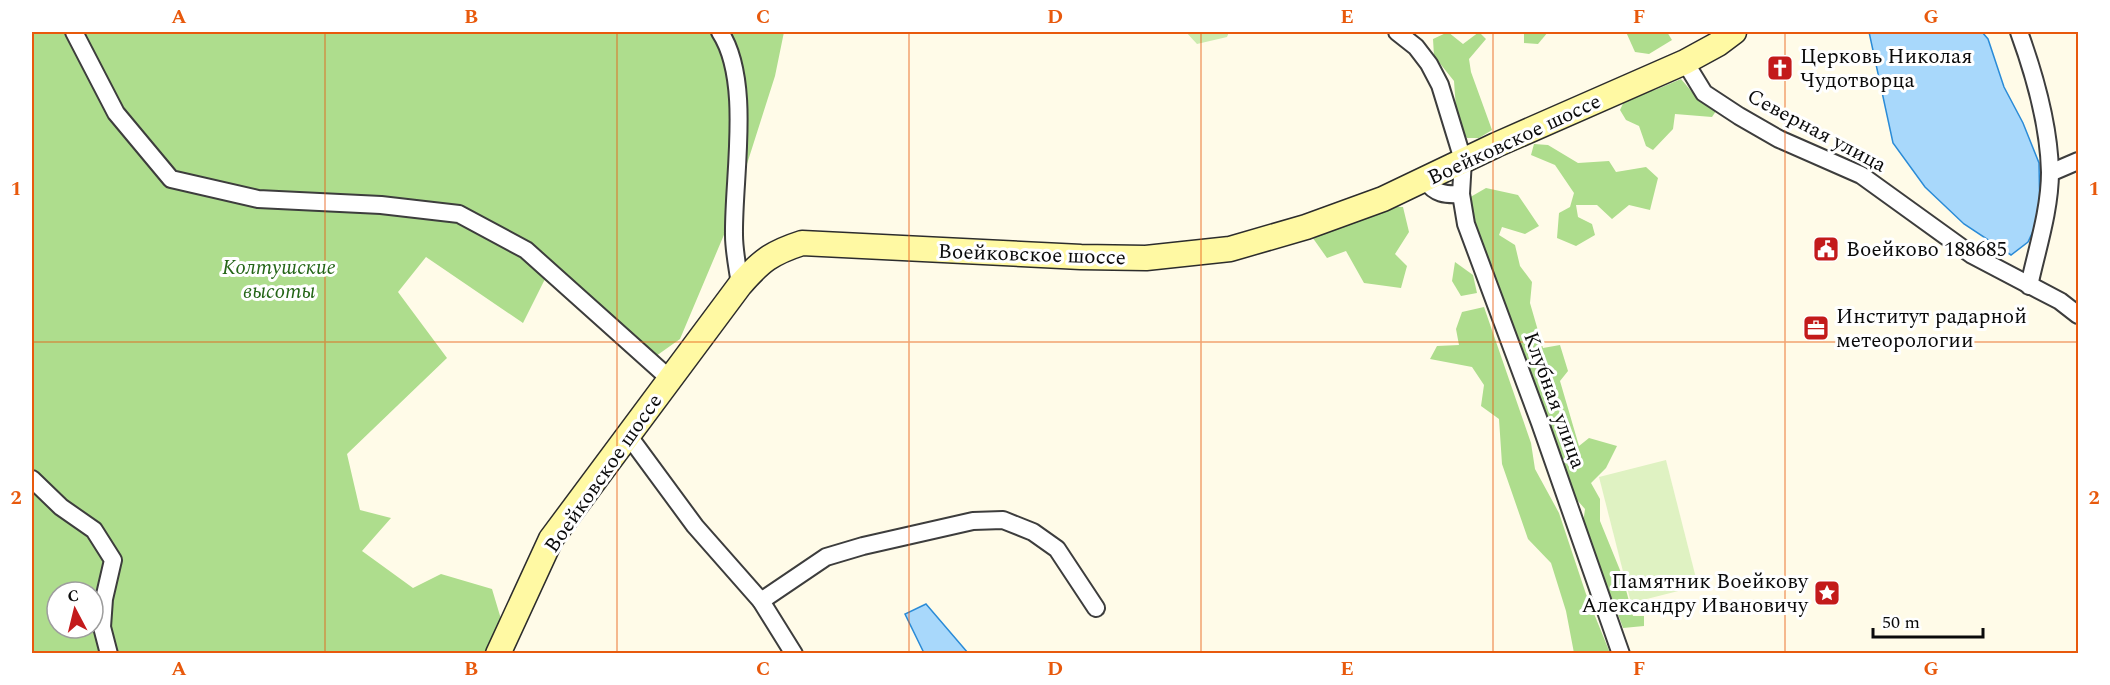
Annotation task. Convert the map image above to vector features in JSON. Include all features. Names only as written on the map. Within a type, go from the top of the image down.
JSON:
[{"type":"street","points":[[74,32],[116,113],[171,179],[258,199],[381,205],[459,214],[526,250],[670,379]]},
{"type":"street","points":[[720,32],[726,41],[734,64],[738,101],[734,238],[740,285]]},
{"type":"street","name":"Клубная улица","points":[[1397,32],[1416,47],[1429,64],[1440,85],[1462,160],[1461,194],[1466,224],[1544,434],[1621,654]]},
{"type":"street","name":"Воейковское шоссе","points":[[498,654],[551,540],[740,285],[758,265],[778,251],[802,243],[1081,257],[1146,258],[1230,249],[1306,227],[1383,199],[1462,160],[1685,62],[1718,44],[1734,32]]},
{"type":"street","points":[[2019,32],[2030,62],[2046,130],[2050,173],[2048,200],[2029,286]]},
{"type":"street","name":"Северная улица","points":[[1685,62],[1704,93],[1739,116],[1779,139],[1852,170],[1972,255],[2060,301],[2079,315]]},
{"type":"street","points":[[2050,173],[2079,161]]},
{"type":"street","points":[[1425,180],[1432,190],[1447,195],[1461,194]]},
{"type":"street","points":[[628,435],[695,526],[761,601],[794,654]]},
{"type":"street","points":[[32,479],[61,507],[94,530],[113,560],[104,599],[102,627],[109,654]]},
{"type":"street","points":[[761,601],[826,557],[863,546],[973,521],[1003,520],[1033,532],[1057,549],[1096,608]]},
{"type":"green space","name":"Колтушские высоты","points":[[32,32],[784,32],[775,76],[726,230],[680,339],[649,361],[546,277],[523,323],[426,257],[398,292],[447,358],[347,454],[360,510],[391,518],[362,551],[413,588],[441,574],[492,589],[501,619],[487,653],[32,653]]},
{"type":"green space","points":[[1186,32],[1229,32],[1227,37],[1197,44]]},
{"type":"green space","points":[[1448,32],[1463,44],[1479,32],[1486,39],[1469,59],[1471,72],[1492,130],[1479,138],[1467,138],[1457,123],[1454,81],[1434,56],[1433,39]]},
{"type":"green space","points":[[1524,32],[1548,32],[1538,44],[1524,43]]},
{"type":"green space","points":[[1626,32],[1667,32],[1672,40],[1649,54],[1635,52]]},
{"type":"green space","points":[[1681,79],[1698,99],[1716,111],[1712,117],[1675,114],[1673,129],[1653,150],[1646,146],[1639,126],[1626,120],[1620,110],[1627,95],[1655,90]]},
{"type":"green space","points":[[1534,144],[1548,145],[1578,163],[1609,161],[1616,172],[1646,167],[1658,178],[1650,210],[1629,205],[1612,219],[1597,205],[1576,205],[1578,217],[1592,224],[1595,235],[1576,246],[1557,238],[1559,213],[1570,207],[1574,193],[1555,165],[1531,155]]},
{"type":"green space","points":[[1486,188],[1518,195],[1539,226],[1525,234],[1502,227],[1499,235],[1515,245],[1520,266],[1532,282],[1530,303],[1543,348],[1560,345],[1568,371],[1560,381],[1579,446],[1589,438],[1617,446],[1606,468],[1591,483],[1600,499],[1600,521],[1622,575],[1633,616],[1644,616],[1644,626],[1623,628],[1612,598],[1602,586],[1583,524],[1585,509],[1570,492],[1475,238],[1467,199]]},
{"type":"green space","points":[[1375,206],[1403,207],[1409,232],[1395,254],[1407,266],[1401,288],[1364,283],[1346,251],[1327,258],[1310,234]]},
{"type":"green space","points":[[1455,262],[1473,275],[1477,293],[1461,296],[1452,281]]},
{"type":"green space","points":[[1484,307],[1531,443],[1535,469],[1559,513],[1586,594],[1610,653],[1574,653],[1566,611],[1551,563],[1528,539],[1502,464],[1499,419],[1481,406],[1484,385],[1472,367],[1430,359],[1437,346],[1459,345],[1456,329],[1462,312]]},
{"type":"green space","points":[[1666,460],[1698,586],[1631,603],[1599,477]]},
{"type":"water","points":[[1869,32],[1982,32],[1988,39],[2004,87],[2023,123],[2039,163],[2040,216],[2028,242],[2011,255],[1964,224],[1925,187],[1893,143]]},
{"type":"water","points":[[926,604],[968,653],[924,653],[905,614]]},
{"type":"place","name":"Церковь Николая Чудотворца","points":[[1780,68]]},
{"type":"place","name":"Воейково 188685","points":[[1826,249]]},
{"type":"place","name":"Институт радарной метеорологии","points":[[1816,328]]},
{"type":"place","name":"Памятник Воейкову Александру Ивановичу","points":[[1827,593]]}]
